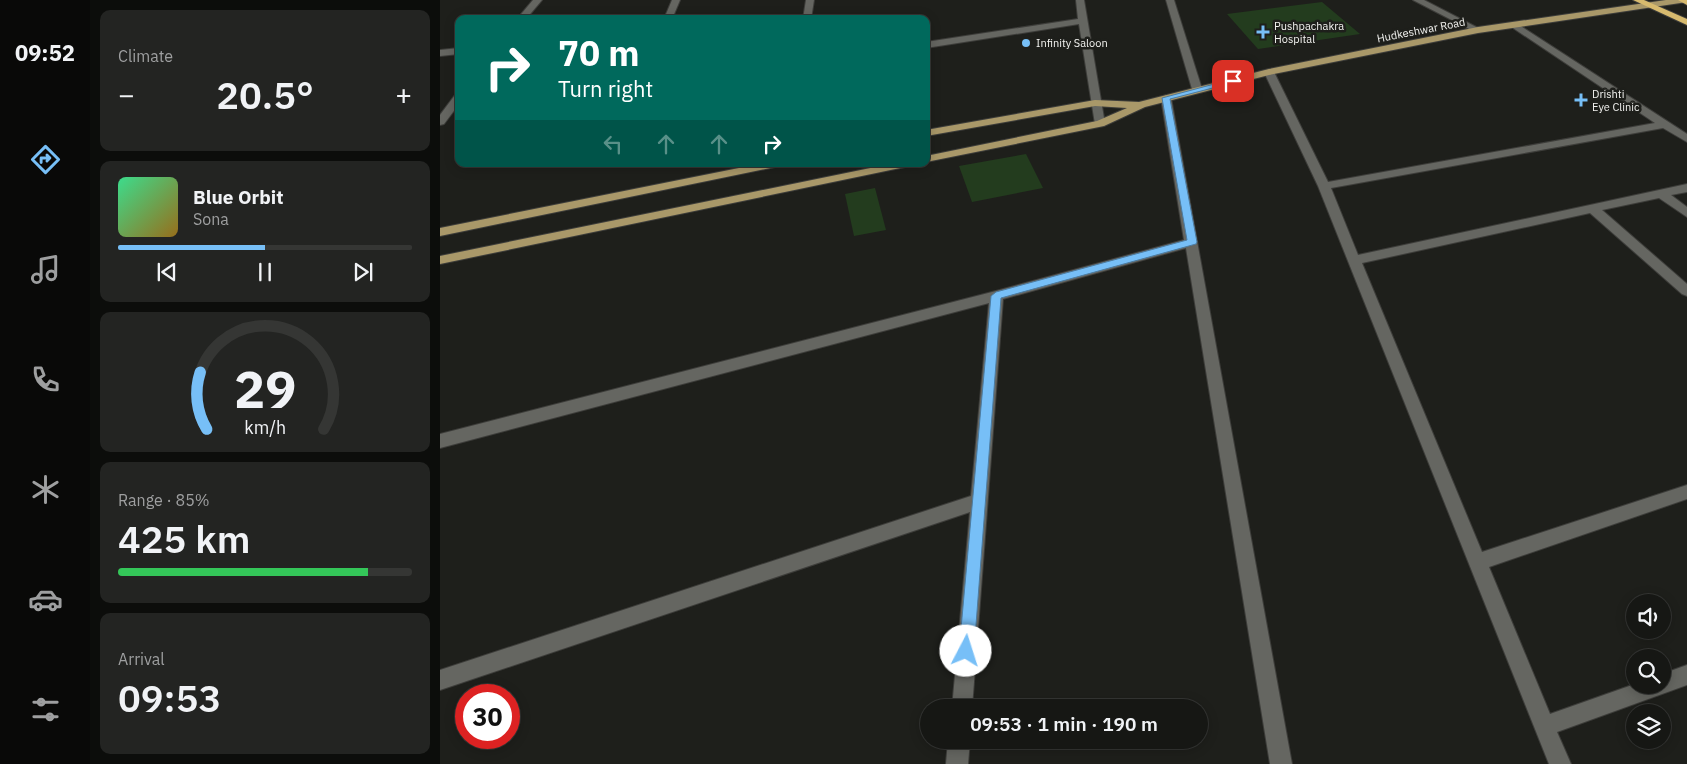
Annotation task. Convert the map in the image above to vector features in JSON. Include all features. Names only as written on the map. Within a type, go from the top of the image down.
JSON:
[{"type":"highway","points":[[1636,0],[1687,22]]},
{"type":"main road","name":"Hudkeshwar Road","points":[[1142,105],[1269,72],[1478,30],[1684,1]]},
{"type":"main road","points":[[930,132],[1094,103],[1142,105]]},
{"type":"main road","points":[[930,159],[1100,124],[1142,105]]},
{"type":"main road","points":[[440,232],[760,167]]},
{"type":"main road","points":[[440,260],[891,167]]},
{"type":"street","points":[[525,15],[538,0]]},
{"type":"street","points":[[670,15],[676,0]]},
{"type":"street","points":[[808,15],[810,0]]},
{"type":"street","points":[[1080,0],[1094,103],[1100,124]]},
{"type":"street","points":[[1170,0],[1197,90]]},
{"type":"street","points":[[1416,0],[1478,30]]},
{"type":"street","points":[[930,44],[1084,21]]},
{"type":"street","points":[[1516,26],[1687,138]]},
{"type":"street","points":[[440,53],[455,51]]},
{"type":"street","points":[[1269,72],[1324,186],[1560,764]]},
{"type":"street","points":[[1166,98],[1281,764]]},
{"type":"street","points":[[440,122],[455,102]]},
{"type":"street","points":[[440,122],[455,120]]},
{"type":"street","points":[[1324,186],[1665,124]]},
{"type":"street","points":[[1354,260],[1687,188]]},
{"type":"street","points":[[1661,194],[1687,213]]},
{"type":"street","points":[[1592,208],[1687,291]]},
{"type":"street","points":[[440,441],[996,296],[1192,242]]},
{"type":"street","points":[[963,699],[996,296]]},
{"type":"street","points":[[1477,562],[1687,492]]},
{"type":"street","points":[[440,680],[979,501]]},
{"type":"street","points":[[1671,681],[1687,675]]},
{"type":"street","points":[[1544,726],[1633,694]]},
{"type":"street","points":[[957,764],[958,749]]},
{"type":"building","points":[[1322,2],[1360,34],[1258,49],[1227,14]]},
{"type":"building","points":[[1026,154],[1043,188],[972,202],[959,166]]},
{"type":"building","points":[[875,188],[886,230],[854,236],[845,194]]},
{"type":"place","name":"Pushpachakra Hospital","points":[[1263,32]]},
{"type":"place","name":"Infinity Saloon","points":[[1026,43]]},
{"type":"place","name":"Drishti Eye Clinic","points":[[1581,100]]},
{"type":"route","points":[[966,651],[996,296],[1192,242],[1166,98],[1233,81]]}]
